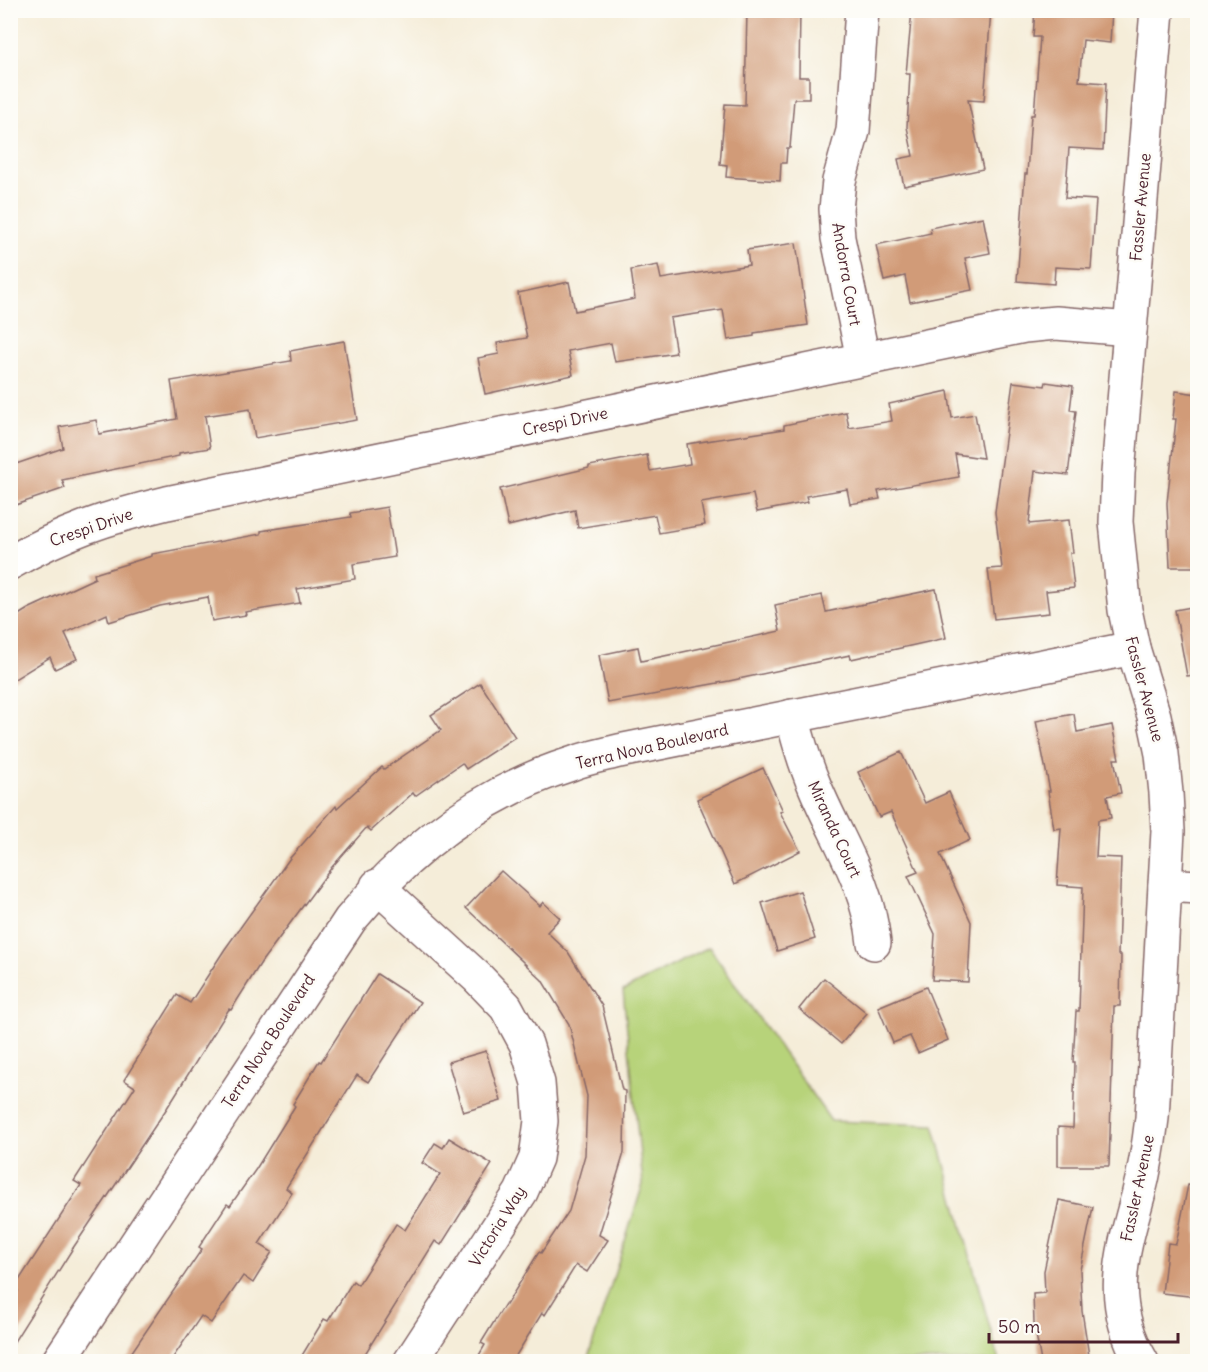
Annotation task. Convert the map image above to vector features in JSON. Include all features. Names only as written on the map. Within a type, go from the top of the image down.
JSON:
[{"type":"street","name":"Andorra Court","points":[[862,10],[853,130],[839,181],[836,209],[838,238],[863,359]]},
{"type":"street","name":"Fassler Avenue","points":[[1142,1362],[1134,1347],[1122,1312],[1120,1271],[1126,1234],[1147,1157],[1152,1118],[1168,831],[1162,754],[1154,716],[1132,648],[1119,565],[1116,522],[1118,473],[1157,10]]},
{"type":"street","name":"Crespi Drive","points":[[10,563],[44,544],[83,527],[157,506],[1024,326],[1056,323],[1130,329]]},
{"type":"street","name":"Terra Nova Boulevard","points":[[58,1362],[350,920],[377,886],[410,855],[483,802],[533,778],[571,764],[619,751],[1132,648]]},
{"type":"street","name":"Miranda Court","points":[[792,716],[814,787],[858,876],[872,921],[874,943]]},
{"type":"street","points":[[1165,885],[1197,887]]},
{"type":"street","name":"Victoria Way","points":[[377,886],[478,978],[506,1007],[526,1044],[538,1083],[541,1122],[536,1158],[521,1192],[410,1362]]},
{"type":"green space","points":[[709,947],[831,1121],[934,1125],[999,1361],[587,1361],[643,1184],[623,991]]},
{"type":"building","points":[[747,10],[800,10],[799,77],[809,77],[809,99],[794,99],[790,148],[787,148],[786,163],[781,163],[780,181],[726,177],[727,165],[720,164],[725,104],[745,105]]},
{"type":"building","points":[[912,10],[991,10],[984,101],[968,100],[983,169],[904,186],[898,159],[913,156],[907,127],[910,74],[906,74]]},
{"type":"building","points":[[1035,10],[1112,10],[1110,43],[1083,40],[1079,81],[1106,83],[1103,150],[1069,148],[1065,198],[1096,200],[1091,269],[1055,267],[1054,284],[1017,281],[1025,174],[1027,174],[1031,115],[1034,115],[1040,37],[1033,37]]},
{"type":"building","points":[[983,217],[990,253],[965,258],[972,290],[910,302],[905,276],[884,281],[876,245],[931,233],[930,228]]},
{"type":"building","points":[[796,243],[808,325],[754,333],[754,336],[728,340],[723,310],[670,318],[676,353],[615,362],[611,343],[568,351],[573,375],[485,394],[478,358],[499,354],[497,343],[527,338],[518,293],[569,282],[575,311],[635,299],[631,270],[658,265],[661,279],[749,265],[747,250]]},
{"type":"building","points":[[344,341],[357,420],[255,438],[250,409],[205,416],[210,448],[62,480],[65,488],[10,507],[10,466],[63,448],[59,427],[96,420],[99,434],[177,419],[171,381],[291,361],[290,351]]},
{"type":"building","points":[[1013,382],[1045,386],[1046,382],[1073,386],[1070,410],[1076,411],[1068,475],[1035,471],[1029,524],[1069,520],[1074,588],[1046,591],[1049,613],[994,619],[988,569],[1002,568],[995,512]]},
{"type":"building","points":[[948,391],[952,418],[975,414],[983,458],[955,454],[959,477],[878,491],[880,499],[850,504],[847,489],[806,496],[808,502],[757,512],[753,494],[701,503],[705,525],[659,533],[655,515],[578,528],[575,510],[508,526],[500,489],[589,468],[589,466],[647,455],[650,471],[690,464],[687,444],[784,429],[784,425],[846,412],[849,428],[892,421],[889,404]]},
{"type":"building","points":[[1176,391],[1197,394],[1197,567],[1170,567],[1167,503],[1176,419],[1173,419]]},
{"type":"building","points":[[387,507],[395,557],[353,564],[355,579],[297,589],[300,603],[245,612],[246,615],[212,621],[208,597],[160,606],[109,622],[107,614],[65,633],[77,659],[55,669],[50,657],[10,682],[10,620],[28,609],[95,578],[94,574],[152,556],[152,554],[261,534],[261,531],[351,517],[350,513]]},
{"type":"building","points":[[936,589],[946,638],[851,659],[850,655],[729,681],[608,703],[599,655],[638,647],[641,661],[780,631],[775,605],[822,595],[826,612]]},
{"type":"building","points":[[1197,606],[1197,675],[1187,676],[1175,610]]},
{"type":"building","points":[[480,683],[515,737],[466,769],[462,763],[415,796],[413,793],[371,831],[367,827],[332,867],[262,961],[231,1010],[229,1009],[10,1348],[10,1303],[18,1291],[14,1288],[81,1185],[74,1181],[135,1087],[124,1080],[177,995],[190,1003],[225,949],[290,858],[336,806],[337,808],[382,767],[384,769],[441,730],[431,715]]},
{"type":"building","points":[[1074,714],[1077,732],[1112,725],[1119,759],[1114,759],[1121,793],[1107,796],[1111,818],[1098,820],[1096,857],[1121,858],[1118,955],[1121,955],[1120,1006],[1114,1006],[1109,1166],[1058,1166],[1058,1127],[1073,1128],[1075,1062],[1073,1062],[1076,1011],[1079,1011],[1083,887],[1057,885],[1061,828],[1054,829],[1048,791],[1050,791],[1036,721]]},
{"type":"building","points":[[901,752],[925,803],[949,792],[970,840],[940,854],[971,922],[968,982],[932,980],[935,934],[908,876],[918,872],[891,812],[879,817],[858,772]]},
{"type":"building","points":[[763,768],[783,811],[780,812],[800,851],[735,884],[697,799]]},
{"type":"building","points":[[501,871],[540,906],[543,902],[560,918],[547,932],[568,952],[602,1006],[622,1090],[625,1091],[624,1153],[599,1235],[608,1240],[587,1272],[576,1265],[545,1315],[542,1313],[512,1362],[475,1362],[485,1345],[481,1343],[505,1304],[569,1211],[585,1155],[587,1096],[569,1024],[542,980],[466,908]]},
{"type":"building","points":[[800,891],[815,939],[777,951],[762,903]]},
{"type":"building","points":[[377,974],[420,1002],[368,1082],[357,1075],[286,1188],[292,1193],[259,1244],[272,1252],[253,1283],[243,1276],[211,1323],[201,1316],[170,1362],[125,1362],[202,1249],[199,1247],[227,1204],[230,1206],[256,1169],[295,1106],[293,1104],[319,1061],[321,1062]]},
{"type":"building","points":[[824,978],[867,1013],[841,1044],[799,1009]]},
{"type":"building","points":[[926,987],[948,1040],[918,1053],[910,1036],[893,1043],[878,1007]]},
{"type":"building","points":[[486,1051],[501,1101],[463,1112],[448,1062]]},
{"type":"building","points":[[449,1138],[492,1164],[441,1245],[435,1241],[360,1362],[298,1362],[324,1319],[328,1321],[353,1281],[358,1285],[396,1224],[405,1230],[440,1174],[422,1163],[435,1143],[443,1148]]},
{"type":"building","points":[[1188,1185],[1197,1186],[1197,1297],[1162,1293],[1168,1243],[1176,1244]]},
{"type":"building","points":[[1059,1200],[1093,1207],[1080,1270],[1082,1311],[1090,1362],[1041,1362],[1034,1323],[1033,1294],[1045,1293],[1044,1271]]}]
